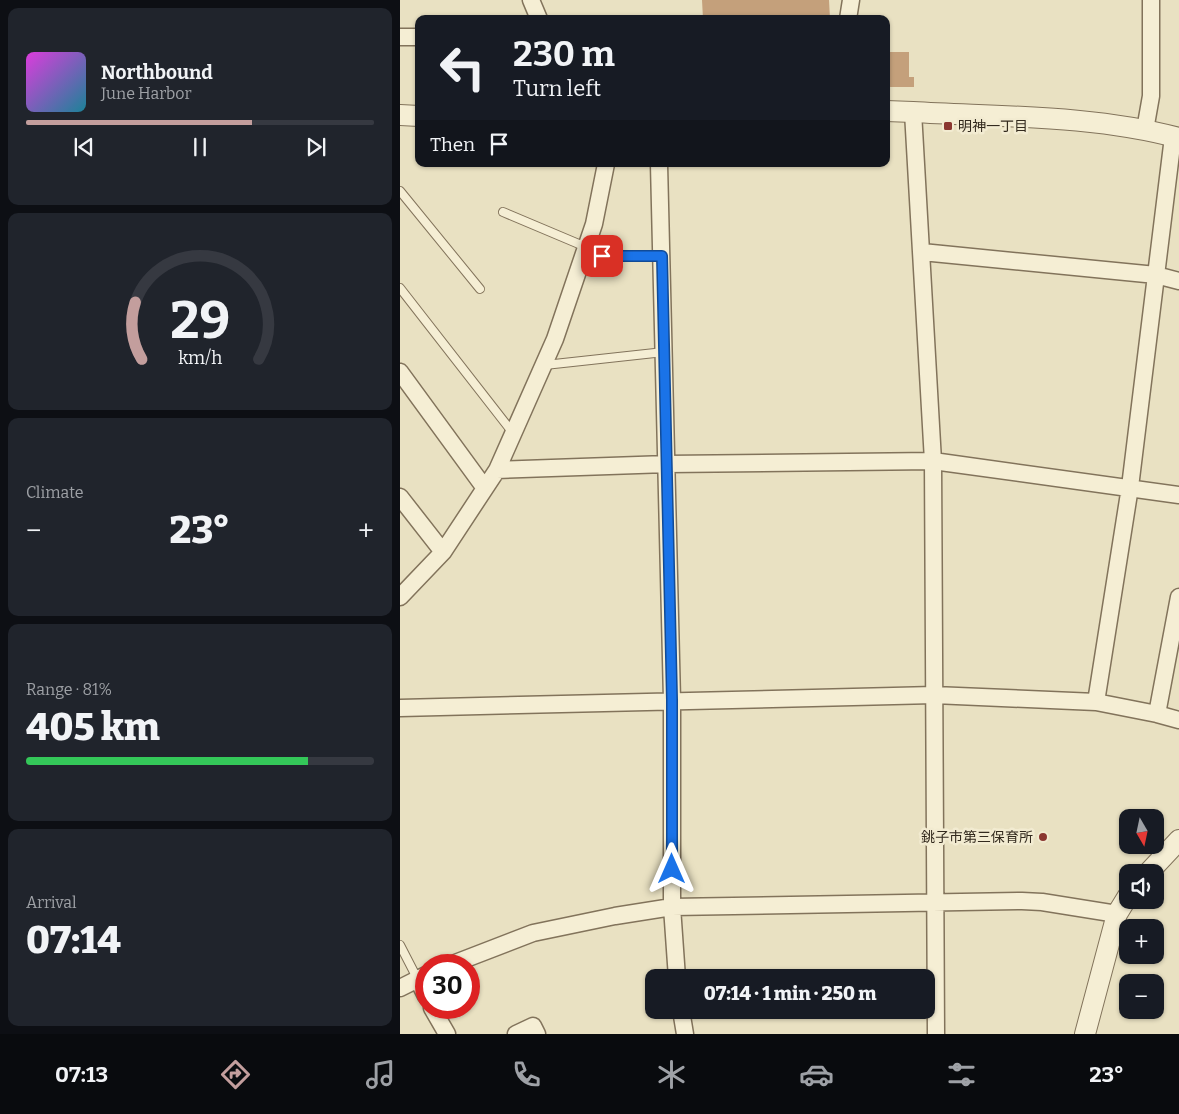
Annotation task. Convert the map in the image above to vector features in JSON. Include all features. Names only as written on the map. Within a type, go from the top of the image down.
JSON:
[{"type":"street","points":[[532,0],[538,15]]},
{"type":"street","points":[[849,15],[851,0]]},
{"type":"street","points":[[1145,130],[1151,96],[1151,0]]},
{"type":"street","points":[[400,37],[415,37]]},
{"type":"street","points":[[890,112],[1104,123],[1145,130],[1176,138],[1156,275],[1130,487],[1096,702]]},
{"type":"street","points":[[913,112],[933,461],[936,1034]]},
{"type":"street","points":[[400,115],[415,116]]},
{"type":"street","points":[[400,596],[442,552],[497,470],[545,365],[594,224],[605,167]]},
{"type":"street","points":[[659,167],[672,700],[672,907],[676,969]]},
{"type":"street","points":[[922,252],[1156,275],[1179,281]]},
{"type":"street","points":[[400,372],[484,487]]},
{"type":"street","points":[[497,470],[667,464],[933,461],[1179,495]]},
{"type":"street","points":[[400,497],[442,552]]},
{"type":"street","points":[[1157,714],[1179,597]]},
{"type":"street","points":[[400,708],[934,695],[1096,702],[1179,720]]},
{"type":"street","points":[[1156,864],[1179,840]]},
{"type":"street","points":[[479,954],[533,933],[615,916],[672,907],[1042,902],[1117,914]]},
{"type":"street","points":[[1085,1034],[1117,914],[1120,909]]},
{"type":"street","points":[[400,988],[415,980]]},
{"type":"street","points":[[438,1019],[447,1034]]},
{"type":"street","points":[[682,1019],[685,1034]]},
{"type":"street","points":[[516,1034],[533,1026],[537,1034]]},
{"type":"lane","points":[[400,191],[480,289]]},
{"type":"lane","points":[[503,212],[584,252],[662,256]]},
{"type":"lane","points":[[400,288],[513,433]]},
{"type":"lane","points":[[545,365],[664,352]]},
{"type":"lane","points":[[400,945],[415,967]]},
{"type":"building","points":[[702,0],[829,0],[830,15],[703,15]]},
{"type":"building","points":[[890,52],[909,52],[909,77],[914,77],[914,87],[890,87]]},
{"type":"place","name":"明神一丁目","points":[[948,126]]},
{"type":"place","name":"銚子市第三保育所","points":[[1043,837]]},
{"type":"route","points":[[602,256],[662,256],[672,700],[672,869]]}]
